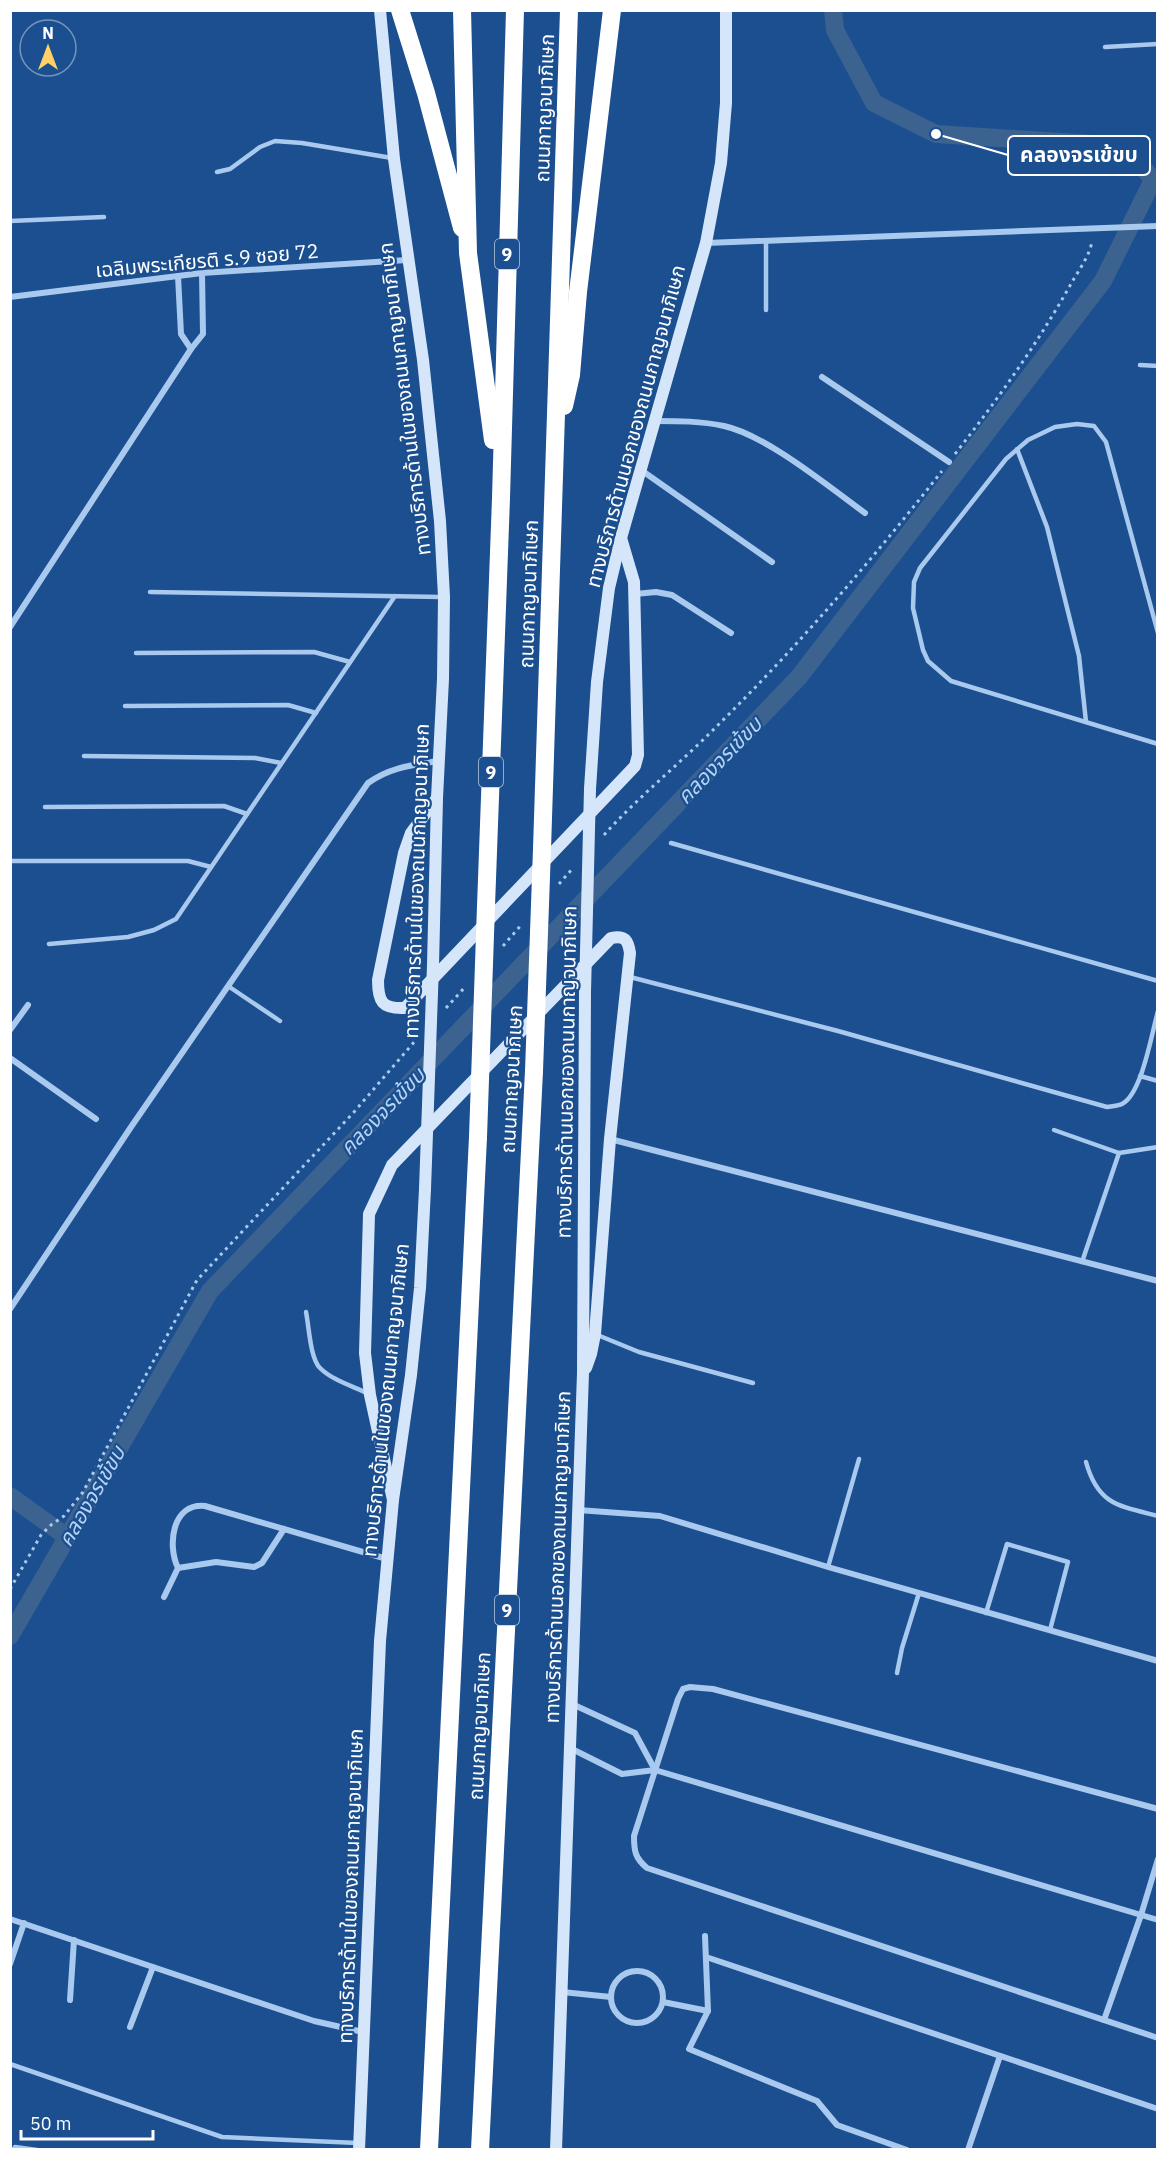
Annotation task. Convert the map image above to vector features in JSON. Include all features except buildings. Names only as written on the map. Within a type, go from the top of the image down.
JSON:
[{"type":"highway","points":[[400,10],[426,93],[468,253]]},
{"type":"highway","points":[[462,10],[468,253],[501,498]]},
{"type":"highway","name":"ถนนกาญจนาภิเษก","points":[[429,2150],[478,1137],[501,498],[515,10]]},
{"type":"highway","name":"ถนนกาญจนาภิเษก","points":[[480,2150],[534,1071],[569,10]]},
{"type":"highway","points":[[555,431],[571,375],[578,292],[612,10]]},
{"type":"main road","name":"ทางบริการด้านในของถนนกาญจนาภิเษก","points":[[359,2146],[375,1732],[387,1559],[420,1288],[443,679],[444,597],[432,436],[394,159],[380,10]]},
{"type":"main road","name":"ทางบริการด้านนอกของถนนกาญจนาภิเษก","points":[[556,2150],[583,1373],[585,992],[590,789],[597,682],[609,588],[621,538],[706,243],[721,163],[726,103],[726,10]]},
{"type":"main road","points":[[437,798],[411,833],[404,853],[378,980],[380,1000],[386,1006],[395,1009],[405,1008],[635,766],[638,755],[635,594],[630,564],[621,538]]},
{"type":"main road","points":[[393,1500],[370,1395],[365,1353],[369,1214],[392,1165],[611,938],[618,937],[625,938],[630,953],[610,1139],[596,1334],[583,1373]]},
{"type":"street","points":[[706,243],[1158,226]]},
{"type":"street","name":"เฉลิมพระเกียรติ ร.9 ซอย 72","points":[[10,297],[202,273],[407,260]]},
{"type":"street","points":[[10,627],[203,334],[202,273]]},
{"type":"street","points":[[178,276],[181,334],[191,349]]},
{"type":"street","points":[[822,377],[949,462]]},
{"type":"street","points":[[655,421],[698,422],[726,426],[752,437],[790,459],[865,513]]},
{"type":"street","points":[[641,470],[772,562]]},
{"type":"street","points":[[635,594],[656,592],[672,595],[731,633]]},
{"type":"street","points":[[10,1309],[131,1127],[368,783],[382,773],[395,768],[439,760]]},
{"type":"street","points":[[10,1030],[28,1005]]},
{"type":"street","points":[[10,1058],[96,1119]]},
{"type":"street","points":[[610,1139],[1158,1281]]},
{"type":"street","points":[[178,1568],[172,1557],[172,1536],[183,1513],[194,1505],[205,1506],[387,1559]]},
{"type":"street","points":[[578,1510],[660,1515],[828,1567],[1158,1661]]},
{"type":"street","points":[[178,1568],[216,1562],[254,1567],[262,1563],[284,1529]]},
{"type":"street","points":[[164,1597],[178,1568]]},
{"type":"street","points":[[1158,1809],[713,1689],[690,1687],[683,1689],[678,1699],[634,1836],[634,1852],[638,1861],[647,1868],[1158,2038]]},
{"type":"street","points":[[572,1704],[635,1733],[655,1770]]},
{"type":"street","points":[[570,1748],[622,1774],[655,1770],[1158,1920]]},
{"type":"street","points":[[1104,2020],[1158,1859]]},
{"type":"street","points":[[10,1919],[314,2021],[363,2031]]},
{"type":"street","points":[[10,1964],[24,1923]]},
{"type":"street","points":[[705,1936],[708,2011],[689,2049],[817,2101],[837,2126],[907,2150]]},
{"type":"street","points":[[70,2000],[74,1940]]},
{"type":"street","points":[[706,1957],[1158,2109]]},
{"type":"street","points":[[130,2027],[153,1967]]},
{"type":"street","points":[[635,1970],[644,1971],[652,1975],[663,1989],[663,2002],[657,2014],[650,2020],[633,2023],[618,2015],[613,2008],[611,1997],[614,1983],[620,1977],[635,1970]]},
{"type":"street","points":[[562,1992],[611,1997]]},
{"type":"street","points":[[663,2002],[708,2011]]},
{"type":"street","points":[[968,2150],[999,2056]]},
{"type":"lane","points":[[1105,47],[1158,44]]},
{"type":"lane","points":[[217,172],[230,168],[260,147],[275,141],[313,144],[394,159]]},
{"type":"lane","points":[[10,221],[104,217]]},
{"type":"lane","points":[[766,241],[766,310]]},
{"type":"lane","points":[[1140,364],[1158,366]]},
{"type":"lane","points":[[1158,633],[1106,442],[1094,426],[1077,424],[1055,427],[1028,440],[1017,449],[1006,459],[920,568],[914,582],[913,608],[923,650],[928,661],[951,681],[1158,744]]},
{"type":"lane","points":[[1017,449],[1047,527],[1079,656],[1086,722]]},
{"type":"lane","points":[[150,592],[444,597]]},
{"type":"lane","points":[[50,944],[128,937],[153,930],[176,919],[395,596]]},
{"type":"lane","points":[[136,653],[314,652],[350,662]]},
{"type":"lane","points":[[125,706],[288,705],[316,713]]},
{"type":"lane","points":[[84,756],[255,758],[282,763]]},
{"type":"lane","points":[[45,807],[224,806],[247,814]]},
{"type":"lane","points":[[671,843],[1158,981]]},
{"type":"lane","points":[[10,861],[188,861],[211,867]]},
{"type":"lane","points":[[627,977],[849,1034],[1107,1107],[1121,1105],[1131,1096],[1140,1076],[1158,1011]]},
{"type":"lane","points":[[228,986],[280,1021]]},
{"type":"lane","points":[[1140,1076],[1158,1081]]},
{"type":"lane","points":[[1054,1130],[1119,1152],[1158,1147]]},
{"type":"lane","points":[[1082,1262],[1119,1152]]},
{"type":"lane","points":[[306,1312],[318,1366],[330,1375],[370,1395]]},
{"type":"lane","points":[[596,1334],[639,1352],[753,1383]]},
{"type":"lane","points":[[828,1567],[859,1459]]},
{"type":"lane","points":[[1086,1462],[1091,1480],[1102,1496],[1125,1508],[1158,1516]]},
{"type":"lane","points":[[986,1613],[1007,1544],[1068,1562],[1050,1630]]},
{"type":"lane","points":[[897,1673],[902,1648],[919,1593]]},
{"type":"lane","points":[[10,2064],[222,2137],[359,2146]]},
{"type":"lane","points":[[13,2150],[15,2147],[37,2150]]},
{"type":"waterway","name":"คลองจรเข้ขบ","points":[[10,1636],[210,1291],[799,677],[1103,281],[1153,180],[1126,146],[936,134],[874,103],[835,30],[833,10]]},
{"type":"waterway","points":[[10,1496],[67,1537]]},
{"type":"place","name":"คลองจรเข้ขบ","points":[[936,134]]}]
